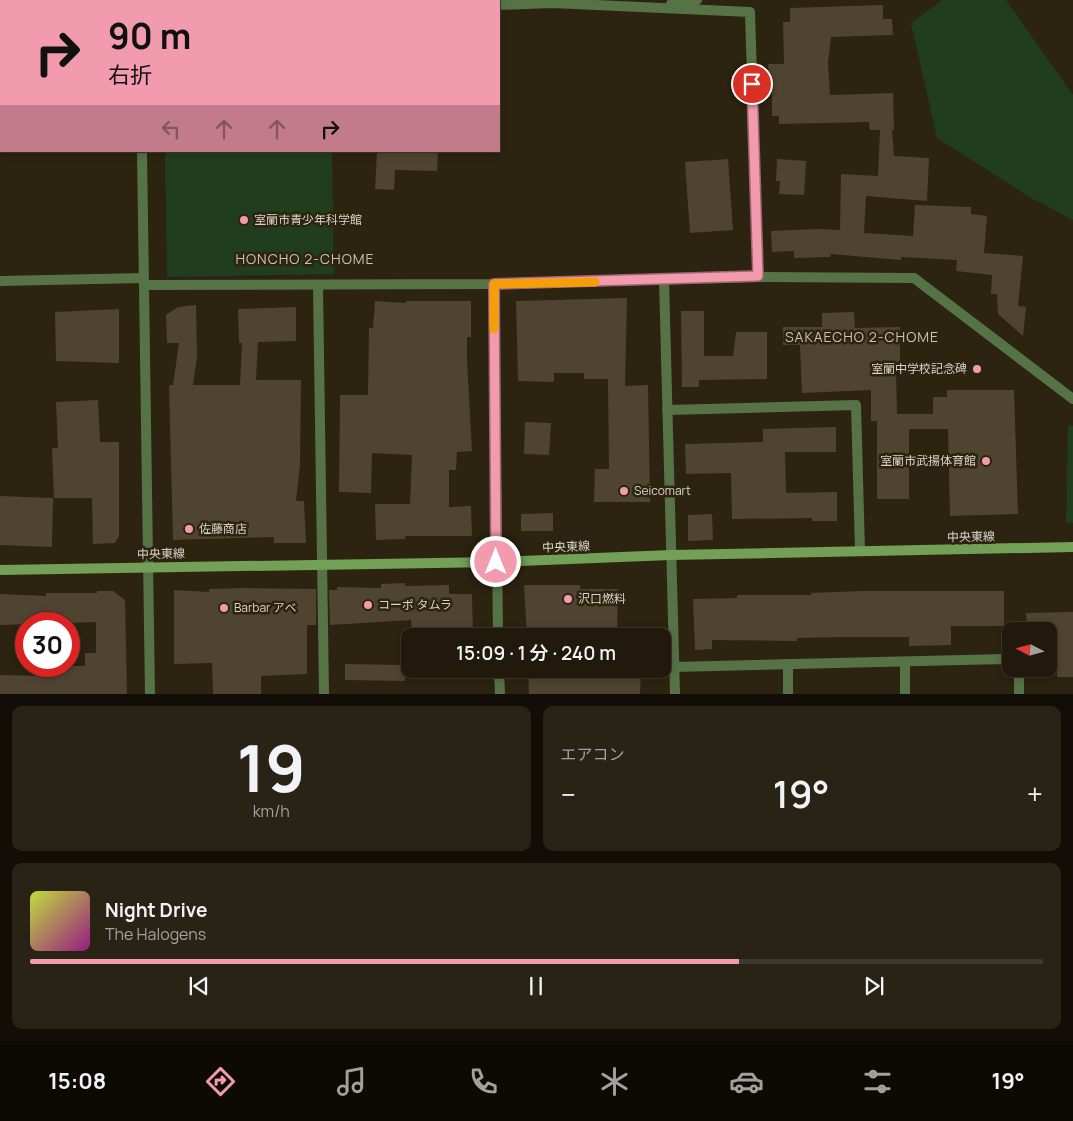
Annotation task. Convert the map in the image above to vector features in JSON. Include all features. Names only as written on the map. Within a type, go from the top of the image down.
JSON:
[{"type":"main road","name":"中央東線","points":[[0,570],[496,562],[671,555],[1073,548]]},
{"type":"street","points":[[650,8],[697,0]]},
{"type":"street","points":[[500,5],[552,2],[750,12],[758,276]]},
{"type":"street","points":[[142,152],[150,694]]},
{"type":"street","points":[[0,280],[318,286],[494,284],[758,276],[914,278],[1073,399]]},
{"type":"street","points":[[664,280],[675,694]]},
{"type":"street","points":[[494,284],[498,628]]},
{"type":"street","points":[[318,286],[324,694]]},
{"type":"street","points":[[668,410],[856,405],[860,551]]},
{"type":"street","points":[[674,667],[1002,659]]},
{"type":"street","points":[[904,662],[905,694]]},
{"type":"street","points":[[788,664],[788,694]]},
{"type":"street","points":[[499,678],[500,694]]},
{"type":"street","points":[[1019,678],[1020,694]]},
{"type":"green space","points":[[942,0],[1006,0],[1073,95],[1073,220],[1033,199],[937,138],[911,23]]},
{"type":"green space","points":[[165,152],[332,152],[334,274],[167,277]]},
{"type":"green space","points":[[1068,425],[1073,426],[1073,523],[1066,523]]},
{"type":"building","points":[[883,5],[883,19],[892,19],[893,35],[831,37],[828,63],[830,95],[893,93],[894,130],[892,130],[894,156],[929,158],[927,201],[866,196],[864,233],[913,236],[915,205],[971,207],[971,214],[987,216],[984,253],[1023,256],[1018,306],[1026,307],[1023,336],[998,314],[997,294],[991,294],[992,275],[956,271],[957,260],[901,257],[901,260],[831,254],[830,257],[794,258],[794,251],[772,252],[771,231],[840,230],[841,174],[878,176],[880,130],[870,130],[869,122],[779,124],[779,116],[772,116],[772,87],[769,88],[768,64],[784,64],[783,22],[790,22],[790,8]]},
{"type":"building","points":[[377,152],[438,152],[437,171],[395,170],[394,190],[375,189]]},
{"type":"building","points":[[728,159],[733,230],[690,233],[685,162]]},
{"type":"building","points":[[777,159],[806,161],[804,195],[779,194],[780,181],[776,181]]},
{"type":"building","points":[[627,298],[625,386],[648,385],[650,502],[594,502],[595,469],[609,469],[608,379],[584,379],[584,373],[554,373],[554,382],[518,381],[516,301]]},
{"type":"building","points":[[375,301],[406,303],[406,301],[471,301],[471,337],[467,337],[467,360],[472,451],[457,452],[456,470],[449,470],[449,507],[471,506],[472,536],[405,536],[405,539],[376,540],[375,504],[410,504],[412,455],[372,453],[371,493],[339,492],[340,395],[368,395],[369,328],[373,328]]},
{"type":"building","points":[[196,305],[197,356],[193,385],[240,385],[242,343],[239,343],[238,309],[296,307],[296,341],[258,342],[256,380],[301,380],[300,465],[296,501],[304,501],[306,543],[274,543],[274,537],[173,540],[169,385],[173,385],[179,343],[167,343],[166,315],[178,307]]},
{"type":"building","points":[[119,309],[119,363],[56,361],[55,312]]},
{"type":"building","points":[[681,311],[704,311],[704,356],[733,356],[736,332],[767,332],[767,379],[699,380],[699,387],[682,387]]},
{"type":"building","points":[[854,312],[855,328],[900,327],[900,371],[896,371],[897,414],[933,414],[933,397],[947,397],[947,390],[1014,390],[1018,514],[950,516],[948,429],[909,429],[909,499],[877,499],[877,421],[871,421],[871,390],[802,393],[800,345],[783,345],[783,327],[822,327],[822,313]]},
{"type":"building","points":[[98,400],[100,442],[119,442],[119,536],[115,543],[93,544],[92,498],[54,498],[52,448],[58,448],[56,402]]},
{"type":"building","points":[[525,422],[551,423],[549,455],[524,454]]},
{"type":"building","points":[[836,427],[836,452],[785,452],[786,493],[837,492],[837,521],[812,521],[812,518],[732,519],[731,473],[686,474],[685,444],[763,442],[763,429]]},
{"type":"building","points":[[0,496],[53,498],[52,547],[0,545]]},
{"type":"building","points":[[553,513],[553,531],[521,531],[521,514]]},
{"type":"building","points":[[712,514],[713,540],[688,541],[688,515]]},
{"type":"building","points":[[405,583],[405,586],[449,585],[449,594],[472,594],[473,628],[412,628],[411,620],[330,625],[329,590],[337,590],[337,587],[381,588],[381,584]]},
{"type":"building","points":[[524,585],[580,585],[580,589],[618,589],[617,628],[527,628]]},
{"type":"building","points":[[209,589],[316,589],[316,625],[307,625],[307,674],[261,676],[261,694],[213,694],[212,663],[174,664],[174,590],[209,592]]},
{"type":"building","points":[[97,591],[113,591],[125,600],[127,694],[0,694],[0,675],[15,675],[15,677],[80,677],[80,666],[85,666],[85,653],[96,653],[96,622],[80,622],[80,612],[15,612],[15,625],[0,625],[0,594],[46,596],[46,593],[97,593]]},
{"type":"building","points":[[1004,591],[1004,622],[1002,622],[1002,626],[951,626],[951,645],[909,646],[909,637],[844,637],[797,638],[797,641],[712,640],[712,649],[695,650],[693,599],[737,598],[737,595],[811,595],[811,593]]},
{"type":"building","points":[[1073,612],[1073,677],[1058,677],[1058,622],[1026,622],[1026,613]]},
{"type":"building","points":[[345,664],[401,665],[401,678],[405,678],[405,681],[345,680]]},
{"type":"building","points":[[528,678],[641,678],[640,694],[529,694]]},
{"type":"slow traffic","points":[[494,329],[494,284],[595,282]]},
{"type":"place","name":"室蘭市青少年科学館","points":[[244,220]]},
{"type":"place","name":"室蘭中学校記念碑","points":[[977,369]]},
{"type":"place","name":"室蘭市武揚体育館","points":[[986,461]]},
{"type":"place","name":"Seicomart","points":[[624,491]]},
{"type":"place","name":"佐藤商店","points":[[189,529]]},
{"type":"place","name":"沢口燃料","points":[[568,599]]},
{"type":"place","name":"コーポ タムラ","points":[[368,605]]},
{"type":"place","name":"Barbar アベ","points":[[224,608]]},
{"type":"district","name":"HONCHO 2-CHOME","points":[[305,259]]},
{"type":"district","name":"SAKAECHO 2-CHOME","points":[[862,337]]},
{"type":"route","points":[[496,562],[494,284],[758,276],[752,84]]}]
